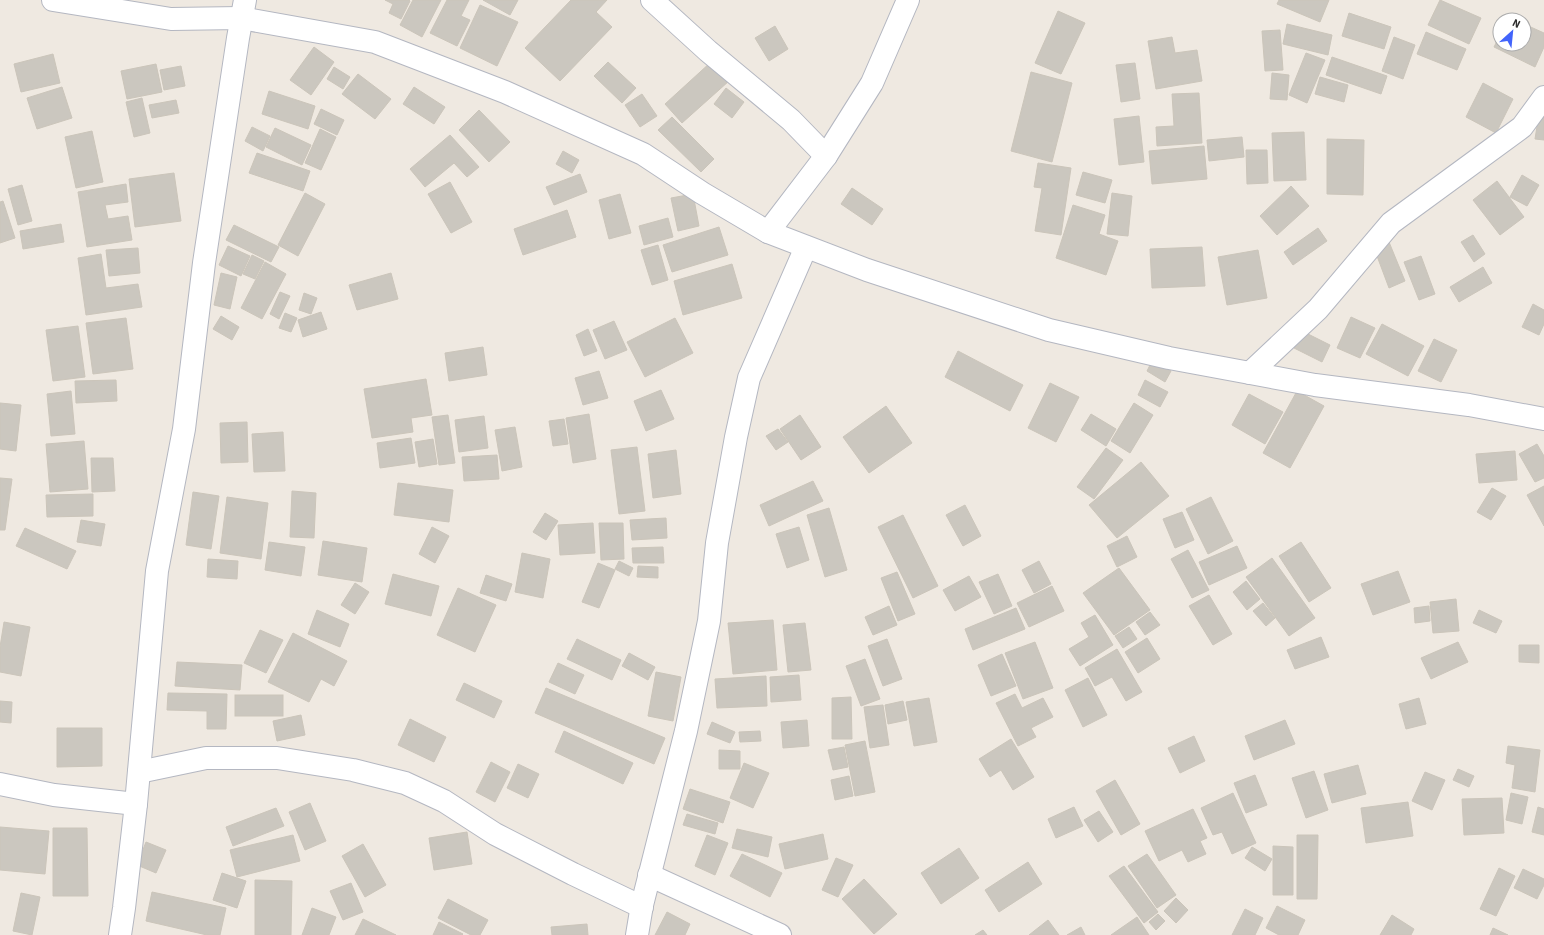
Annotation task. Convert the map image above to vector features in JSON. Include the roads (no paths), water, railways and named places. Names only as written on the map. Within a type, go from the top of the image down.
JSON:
[{"type":"street","points":[[53,0],[171,19],[243,9],[375,42],[505,92],[642,154],[702,193],[768,232],[867,270],[1049,330],[1169,358],[1315,385],[1469,405],[1544,419]]},
{"type":"street","points":[[652,0],[708,51],[791,120],[826,156]]},
{"type":"street","points":[[768,232],[826,156],[872,83],[908,0]]},
{"type":"street","points":[[120,935],[136,804],[157,571],[184,429],[204,263],[243,9]]},
{"type":"street","points":[[1250,373],[1318,309],[1392,223],[1522,127],[1544,97]]},
{"type":"street","points":[[637,935],[642,907],[686,731],[709,621],[717,543],[736,437],[749,378],[806,247]]},
{"type":"street","points":[[139,772],[206,758],[277,758],[353,770],[405,783],[444,801],[502,838],[642,907]]},
{"type":"street","points":[[0,784],[54,795],[136,804]]},
{"type":"street","points":[[650,875],[780,935]]}]
